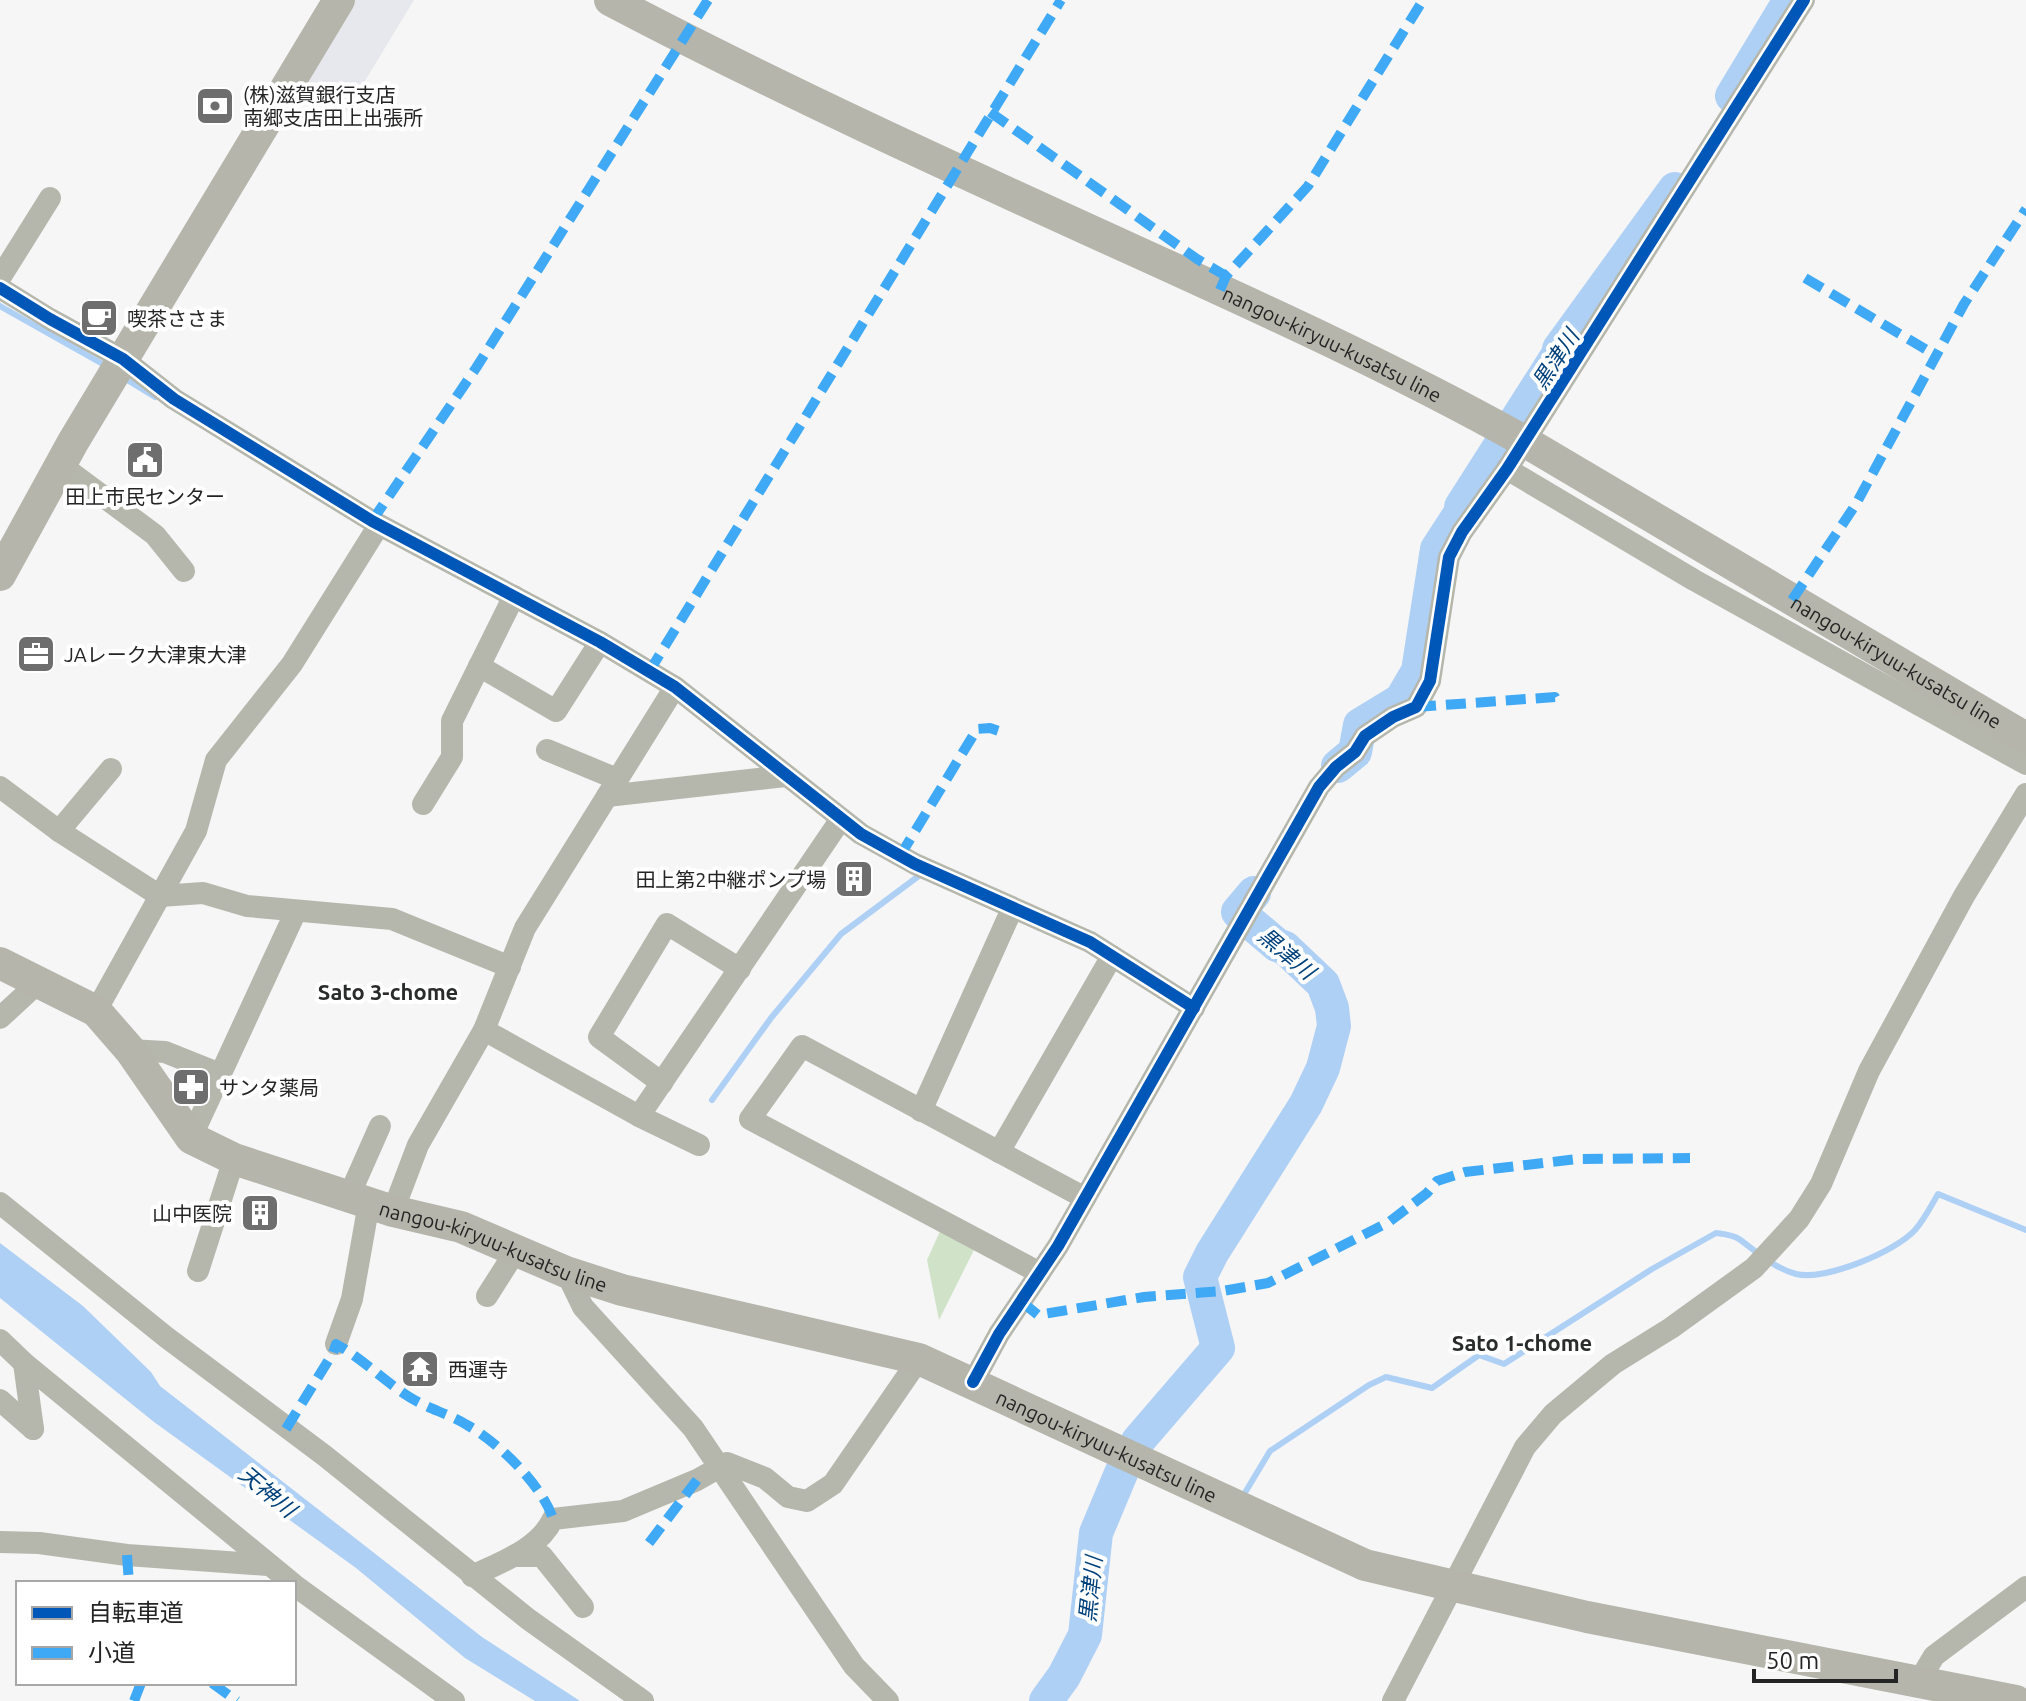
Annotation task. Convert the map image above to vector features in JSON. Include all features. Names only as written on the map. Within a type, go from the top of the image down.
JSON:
[{"type":"main road","points":[[0,575],[123,359],[339,0]]},
{"type":"main road","name":"nangou-kiryuu-kusatsu line","points":[[610,0],[698,46],[956,169],[1441,395],[2026,738]]},
{"type":"main road","name":"nangou-kiryuu-kusatsu line","points":[[0,963],[96,1011],[130,1050],[191,1138],[234,1159],[370,1203],[461,1227],[566,1272],[622,1290],[919,1359],[1365,1565],[1587,1617],[2016,1701]]},
{"type":"street","points":[[973,1382],[999,1334],[1085,1198],[1319,787],[1336,767],[1355,752],[1365,736],[1393,717],[1416,707],[1430,681],[1449,557],[1462,532],[1507,469],[1804,0]]},
{"type":"street","points":[[0,278],[50,198]]},
{"type":"street","points":[[0,288],[123,359],[174,399],[379,525],[600,642],[675,687],[861,834],[915,864],[1090,942],[1194,1008]]},
{"type":"street","points":[[61,465],[155,535],[184,571]]},
{"type":"street","points":[[1507,469],[1694,580],[2026,764]]},
{"type":"street","points":[[96,1011],[196,831],[216,760],[292,664],[379,525]]},
{"type":"street","points":[[423,804],[452,757],[452,721],[514,596]]},
{"type":"street","points":[[479,666],[556,711],[600,642]]},
{"type":"street","points":[[370,1203],[418,1145],[484,1030],[525,928],[675,687]]},
{"type":"street","points":[[547,750],[612,788],[785,776]]},
{"type":"street","points":[[59,831],[111,769]]},
{"type":"street","points":[[0,787],[59,831],[160,896],[203,893],[247,906],[392,919],[510,967]]},
{"type":"street","points":[[1393,1701],[1525,1447],[1553,1414],[1613,1364],[1671,1328],[1754,1268],[1799,1219],[1821,1184],[1869,1071],[1964,896],[2026,794]]},
{"type":"street","points":[[639,1116],[841,819]]},
{"type":"street","points":[[921,1111],[1012,909]]},
{"type":"street","points":[[191,1138],[296,911]]},
{"type":"street","points":[[662,1083],[599,1037],[667,924],[740,969]]},
{"type":"street","points":[[999,1152],[1112,956]]},
{"type":"street","points":[[0,1018],[39,982]]},
{"type":"street","points":[[484,1030],[639,1116],[699,1145]]},
{"type":"street","points":[[1040,1273],[750,1119],[802,1046],[1085,1198]]},
{"type":"street","points":[[130,1050],[165,1052],[220,1074]]},
{"type":"street","points":[[336,1344],[352,1299],[370,1203],[380,1126]]},
{"type":"street","points":[[198,1271],[234,1159]]},
{"type":"street","points":[[0,1203],[166,1337],[325,1456],[472,1576],[643,1701]]},
{"type":"street","points":[[487,1296],[515,1252]]},
{"type":"street","points":[[566,1272],[583,1307],[693,1428],[854,1666],[888,1701]]},
{"type":"street","points":[[1,1341],[289,1581]]},
{"type":"street","points":[[472,1576],[546,1535],[553,1519],[623,1511],[720,1469],[727,1463],[765,1478],[788,1497],[807,1501],[833,1484],[919,1359]]},
{"type":"street","points":[[0,1400],[33,1429],[24,1363]]},
{"type":"street","points":[[0,1542],[268,1565]]},
{"type":"street","points":[[513,1556],[542,1556],[583,1607]]},
{"type":"street","points":[[296,1586],[370,1643],[454,1701]]},
{"type":"street","points":[[1919,1681],[1934,1656],[2026,1587]]},
{"type":"shaded area","points":[[351,0],[414,0],[346,112],[301,88]]},
{"type":"green space","points":[[941,1229],[974,1250],[939,1320],[927,1260]]},
{"type":"water","name":"天神川","points":[[0,1243],[83,1306],[151,1372],[160,1386],[482,1637],[580,1701],[535,1701],[465,1658],[356,1568],[154,1422],[0,1298]]},
{"type":"waterway","name":"黒津川","points":[[1732,96],[1790,0]]},
{"type":"waterway","name":"黒津川","points":[[1338,766],[1355,752],[1360,725],[1401,700],[1418,671],[1437,549],[1463,509],[1461,507],[1559,349],[1675,189]]},
{"type":"waterway","points":[[0,306],[108,367]]},
{"type":"waterway","points":[[124,378],[155,397]]},
{"type":"waterway","points":[[712,1100],[771,1018],[841,934],[920,875]]},
{"type":"waterway","name":"黒津川","points":[[1138,1441],[1218,1348],[1200,1277],[1306,1104],[1323,1068],[1334,1026],[1332,1008],[1323,984],[1285,948],[1277,945],[1238,912],[1254,893]]},
{"type":"waterway","points":[[1246,1491],[1270,1451],[1369,1385],[1386,1377],[1432,1388],[1479,1355],[1504,1364],[1652,1269],[1716,1233],[1737,1238],[1780,1268],[1809,1275],[1859,1263],[1892,1247],[1915,1230],[1938,1194],[2026,1230]]},
{"type":"waterway","name":"黒津川","points":[[1046,1701],[1064,1676],[1085,1635],[1096,1533],[1122,1471]]},
{"type":"marked path","points":[[372,521],[476,368],[708,0]]},
{"type":"marked path","points":[[649,672],[1061,0]]},
{"type":"marked path","points":[[1220,290],[1226,276],[1308,186],[1423,0]]},
{"type":"marked path","points":[[990,112],[1197,259],[1226,276]]},
{"type":"marked path","points":[[1792,600],[1856,504],[1964,304],[2026,209]]},
{"type":"marked path","points":[[1805,278],[1937,356]]},
{"type":"marked path","points":[[1416,707],[1555,697],[1558,703]]},
{"type":"marked path","points":[[900,856],[977,729],[990,728],[1002,732]]},
{"type":"marked path","points":[[1022,1302],[1038,1315],[1144,1297],[1223,1291],[1268,1283],[1389,1222],[1427,1193],[1437,1181],[1465,1172],[1578,1159],[1690,1158]]},
{"type":"marked path","points":[[286,1429],[336,1344],[411,1398],[460,1421],[492,1442],[530,1479],[553,1519]]},
{"type":"marked path","points":[[649,1543],[697,1480]]},
{"type":"marked path","points":[[127,1555],[129,1581]]},
{"type":"marked path","points":[[134,1701],[140,1685]]},
{"type":"marked path","points":[[215,1685],[237,1701]]},
{"type":"cycle path","points":[[973,1382],[999,1334],[1058,1246],[1319,787],[1336,767],[1355,752],[1365,736],[1393,717],[1416,707],[1430,681],[1449,557],[1462,532],[1507,469],[1804,0]]},
{"type":"cycle path","points":[[0,288],[123,359],[174,399],[372,521],[600,642],[675,687],[861,834],[915,864],[1090,942],[1194,1008]]},
{"type":"place","name":"(株)滋賀銀行支店 南郷支店田上出張所","points":[[215,106]]},
{"type":"place","name":"喫茶ささま","points":[[99,318]]},
{"type":"place","name":"田上市民センター","points":[[145,460]]},
{"type":"place","name":"JAレーク大津東大津","points":[[36,654]]},
{"type":"place","name":"田上第2中継ポンプ場","points":[[854,879]]},
{"type":"place","name":"サンタ薬局","points":[[191,1087]]},
{"type":"place","name":"山中医院","points":[[260,1213]]},
{"type":"place","name":"西運寺","points":[[420,1369]]},
{"type":"district","name":"Sato 3-chome","points":[[388,991]]},
{"type":"district","name":"Sato 1-chome","points":[[1522,1342]]}]
